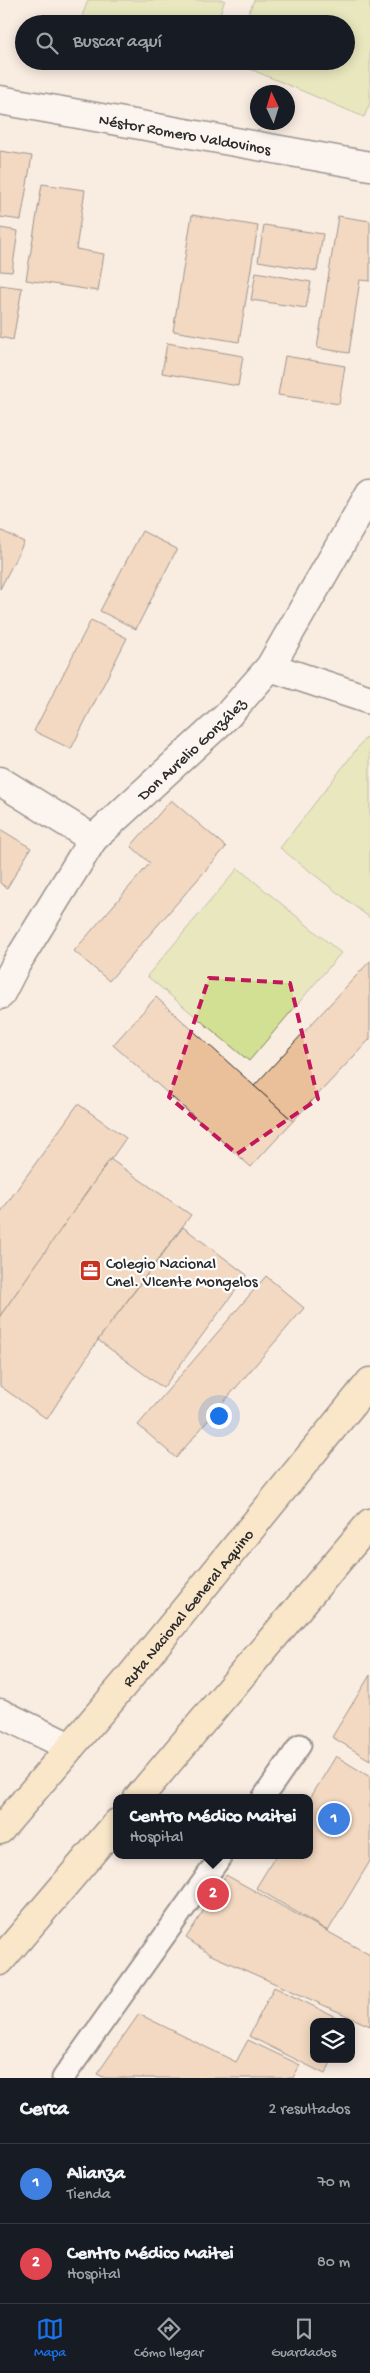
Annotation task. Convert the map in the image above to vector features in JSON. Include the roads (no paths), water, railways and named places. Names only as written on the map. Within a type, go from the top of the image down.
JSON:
[{"type":"highway","name":"Ruta Nacional General Aquino","points":[[0,1830],[370,1382]]},
{"type":"highway","points":[[141,1794],[370,1523]]},
{"type":"highway","points":[[0,1961],[113,1828]]},
{"type":"street","name":"Néstor Romero Valdovinos","points":[[0,100],[370,166]]},
{"type":"street","name":"Don Aurelio González","points":[[0,995],[16,964],[93,838],[227,716],[270,667],[370,493]]},
{"type":"street","points":[[270,667],[370,700]]},
{"type":"street","points":[[0,781],[93,838]]},
{"type":"street","points":[[0,1713],[70,1747]]},
{"type":"lane","points":[[266,1794],[300,1745]]},
{"type":"lane","points":[[63,2078],[219,1859]]},
{"type":"place","name":"Colegio Nacional Cnel. VIcente Mongelos","points":[[90,1271]]},
{"type":"place","name":"Alianza","points":[[334,1819]]},
{"type":"place","name":"Centro Médico Maitei","points":[[213,1894]]}]
